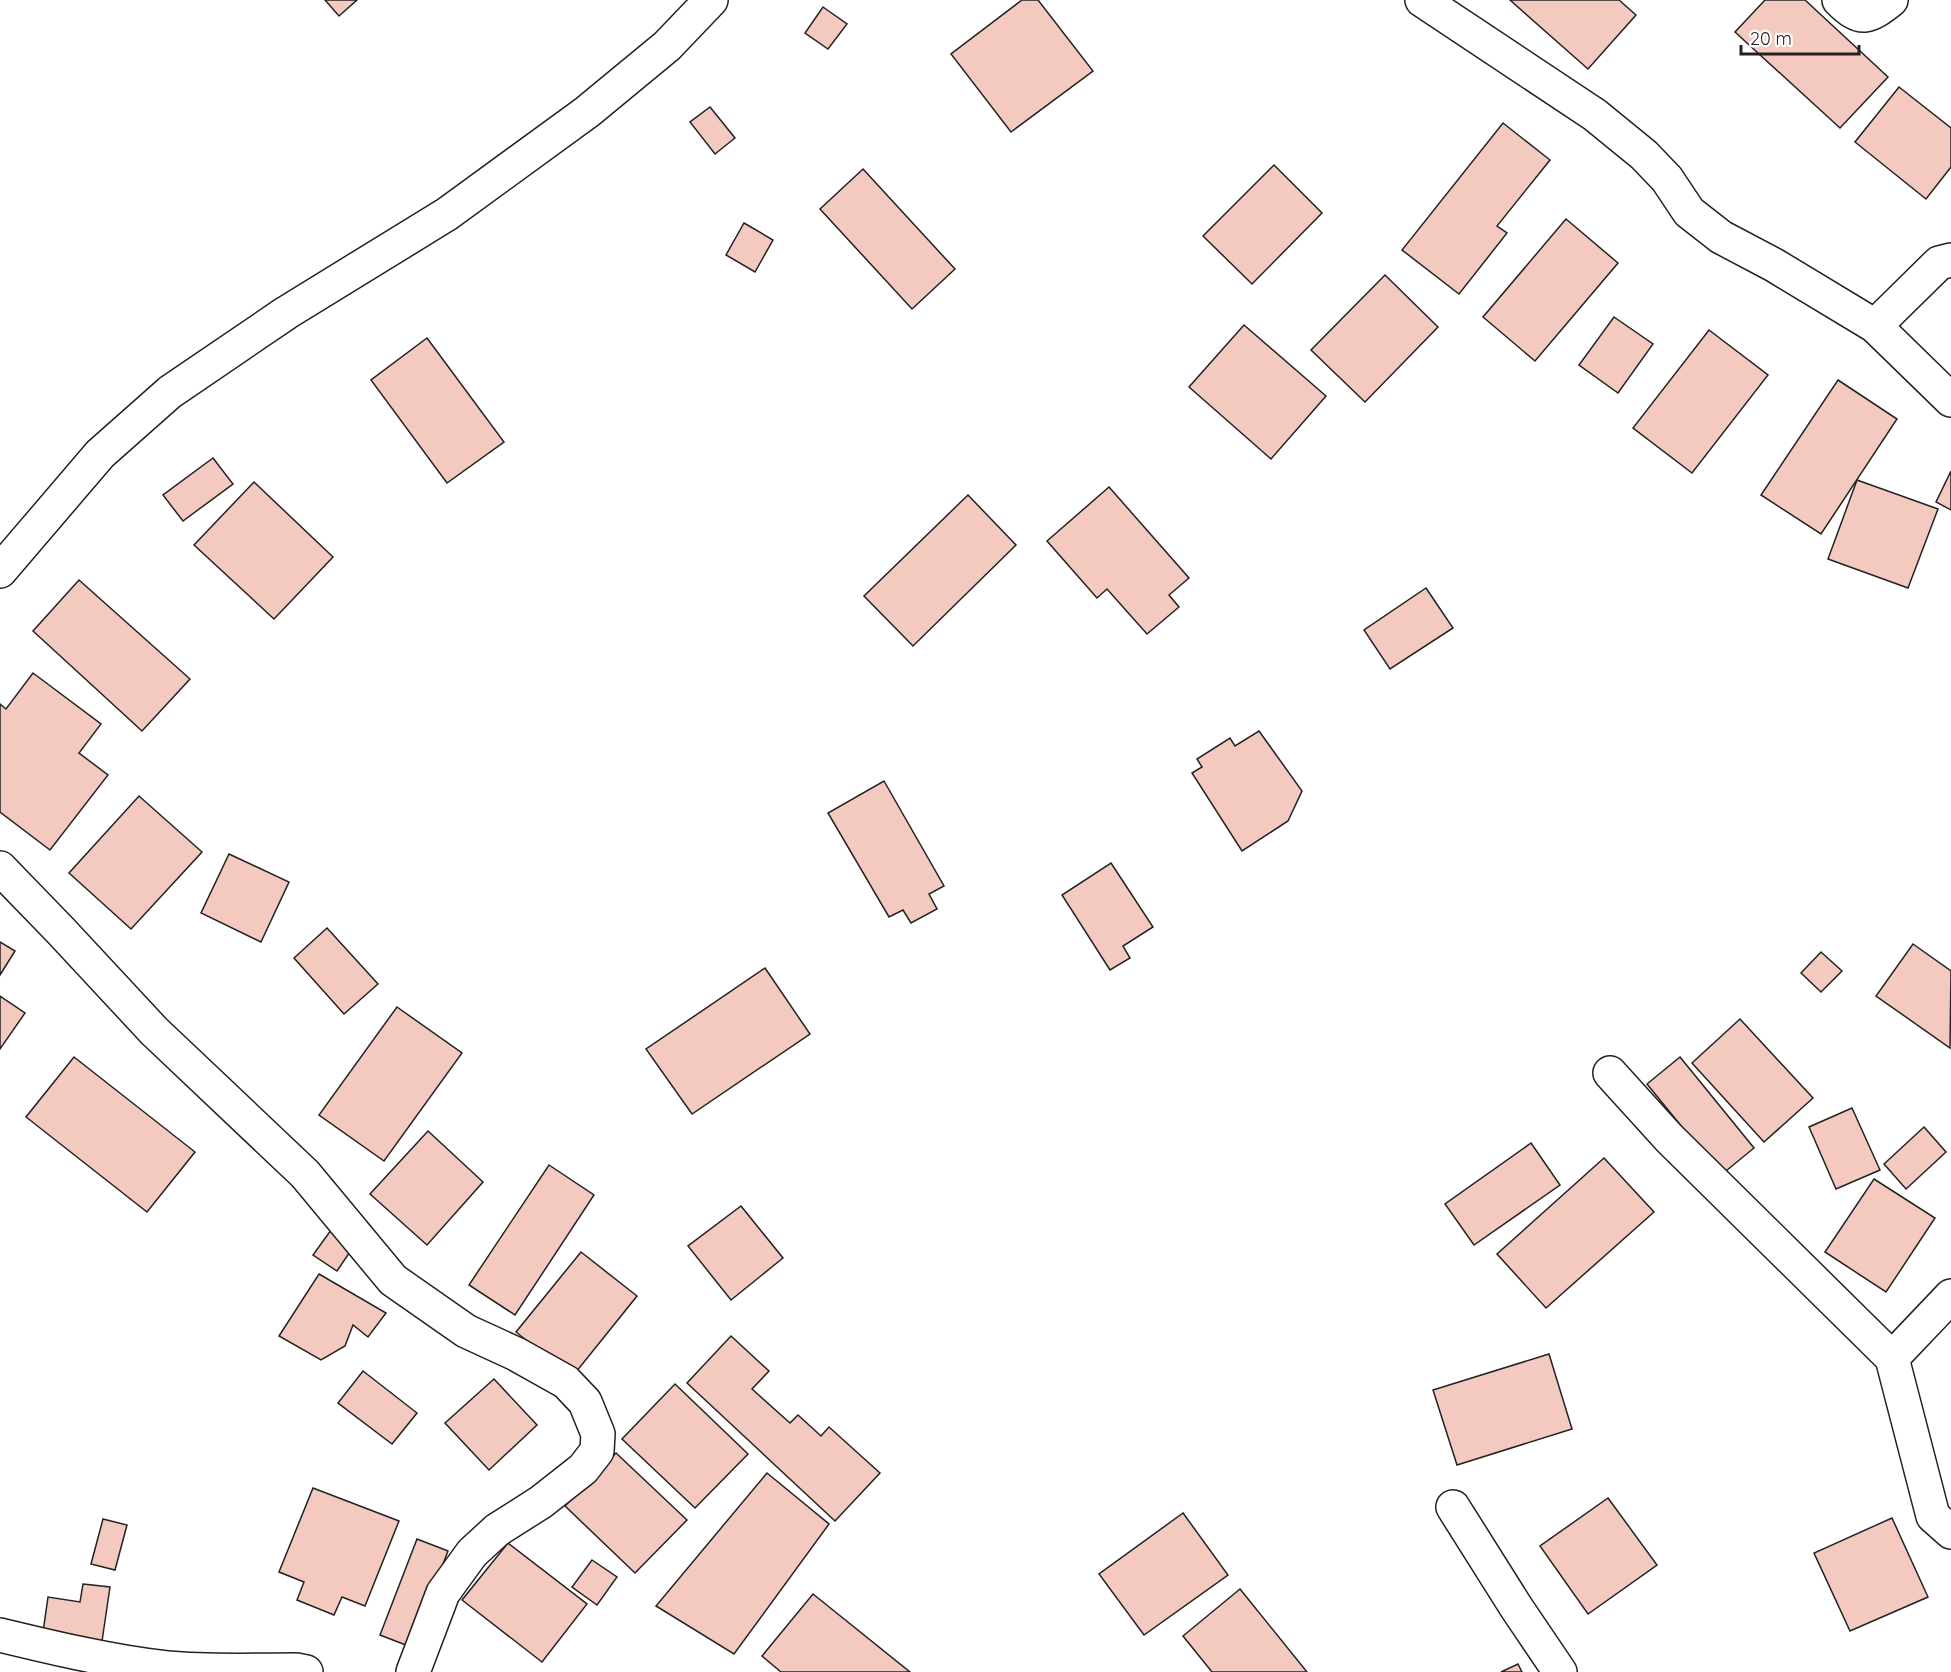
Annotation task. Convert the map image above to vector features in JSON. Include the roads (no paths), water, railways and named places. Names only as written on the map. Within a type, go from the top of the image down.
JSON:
[{"type":"street","points":[[0,571],[100,454],[170,392],[286,313],[447,214],[596,105],[668,46],[711,0]]},
{"type":"street","points":[[1422,0],[1594,115],[1644,155],[1667,179],[1689,212],[1721,237],[1774,265],[1875,327],[1951,400]]},
{"type":"street","points":[[1839,0],[1851,12],[1861,16],[1874,14],[1891,0]]},
{"type":"street","points":[[1875,327],[1939,263],[1951,260]]},
{"type":"street","points":[[0,868],[154,1031],[305,1174],[393,1280],[466,1331],[516,1354],[566,1382],[585,1402],[598,1434],[597,1451],[583,1470],[541,1502],[497,1530],[472,1553],[443,1593],[413,1672]]},
{"type":"street","points":[[1610,1073],[1669,1138],[1892,1358],[1933,1516],[1951,1532]]},
{"type":"street","points":[[1892,1358],[1951,1296]]},
{"type":"street","points":[[1453,1507],[1560,1672]]},
{"type":"street","points":[[0,1635],[69,1651],[167,1668],[306,1672]]}]
